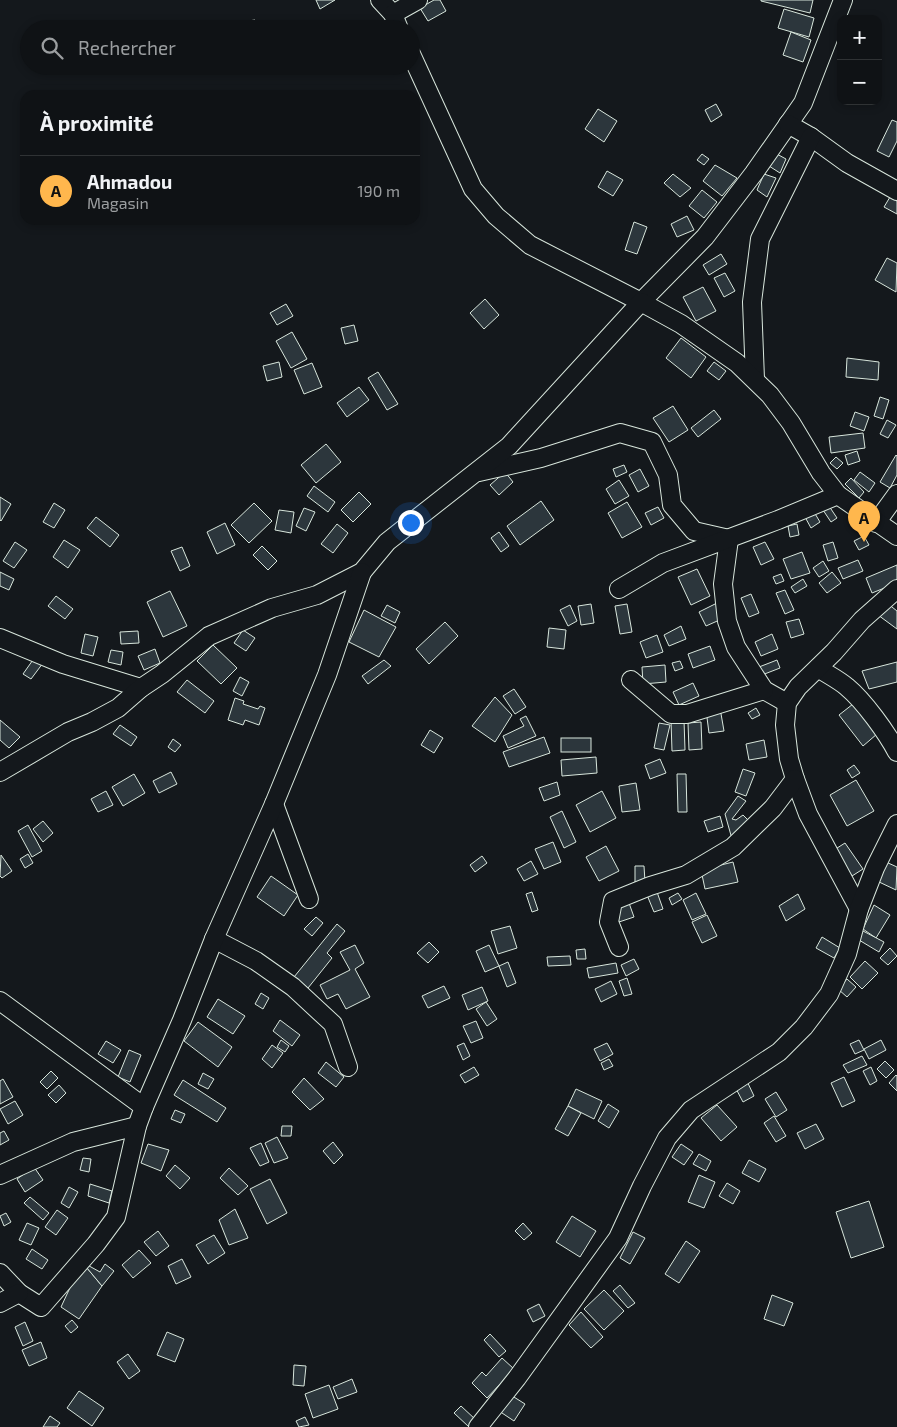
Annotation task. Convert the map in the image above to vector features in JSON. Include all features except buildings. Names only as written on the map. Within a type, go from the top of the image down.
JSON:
[{"type":"street","points":[[380,0],[395,20]]},
{"type":"street","points":[[397,20],[418,0]]},
{"type":"street","points":[[0,1273],[19,1292],[41,1307],[96,1244],[116,1217],[144,1106],[328,675],[362,572],[387,542],[509,446],[641,302],[705,237],[803,104],[843,0]]},
{"type":"street","points":[[420,74],[473,189],[496,216],[530,245],[681,324],[737,363],[770,395],[791,423],[821,473],[838,495],[897,536]]},
{"type":"street","points":[[788,124],[811,137],[847,163],[897,191]]},
{"type":"street","points":[[754,379],[752,302],[760,240],[811,137]]},
{"type":"street","points":[[476,473],[541,458],[620,433],[652,442],[668,475],[672,505],[694,531],[729,539]]},
{"type":"street","points":[[876,523],[897,494]]},
{"type":"street","points":[[619,589],[664,563],[838,495]]},
{"type":"street","points":[[729,539],[723,584],[727,621],[736,647],[764,690],[787,702]]},
{"type":"street","points":[[0,772],[68,732],[118,708],[209,636],[272,608],[317,595],[362,572]]},
{"type":"street","points":[[859,909],[808,814],[794,778],[789,759],[785,725],[787,702],[798,687],[862,620],[897,589]]},
{"type":"street","points":[[0,638],[64,664],[141,688]]},
{"type":"street","points":[[818,668],[848,687],[868,710],[892,742],[897,752]]},
{"type":"street","points":[[631,680],[671,714],[688,714],[764,690]]},
{"type":"street","points":[[619,947],[609,922],[613,901],[650,886],[686,875],[733,847],[773,808],[794,778]]},
{"type":"street","points":[[274,804],[309,899]]},
{"type":"street","points":[[478,1427],[517,1378],[618,1238],[667,1138],[691,1110],[779,1052],[804,1027],[829,994],[847,954],[859,909],[875,868],[897,824]]},
{"type":"street","points":[[214,939],[256,961],[293,987],[333,1024],[348,1067]]},
{"type":"street","points":[[0,1001],[144,1106]]},
{"type":"street","points":[[0,1175],[73,1142],[138,1126]]},
{"type":"street","points":[[0,1303],[19,1292]]},
{"type":"place","name":"Ahmadou","points":[[864,542]]}]
